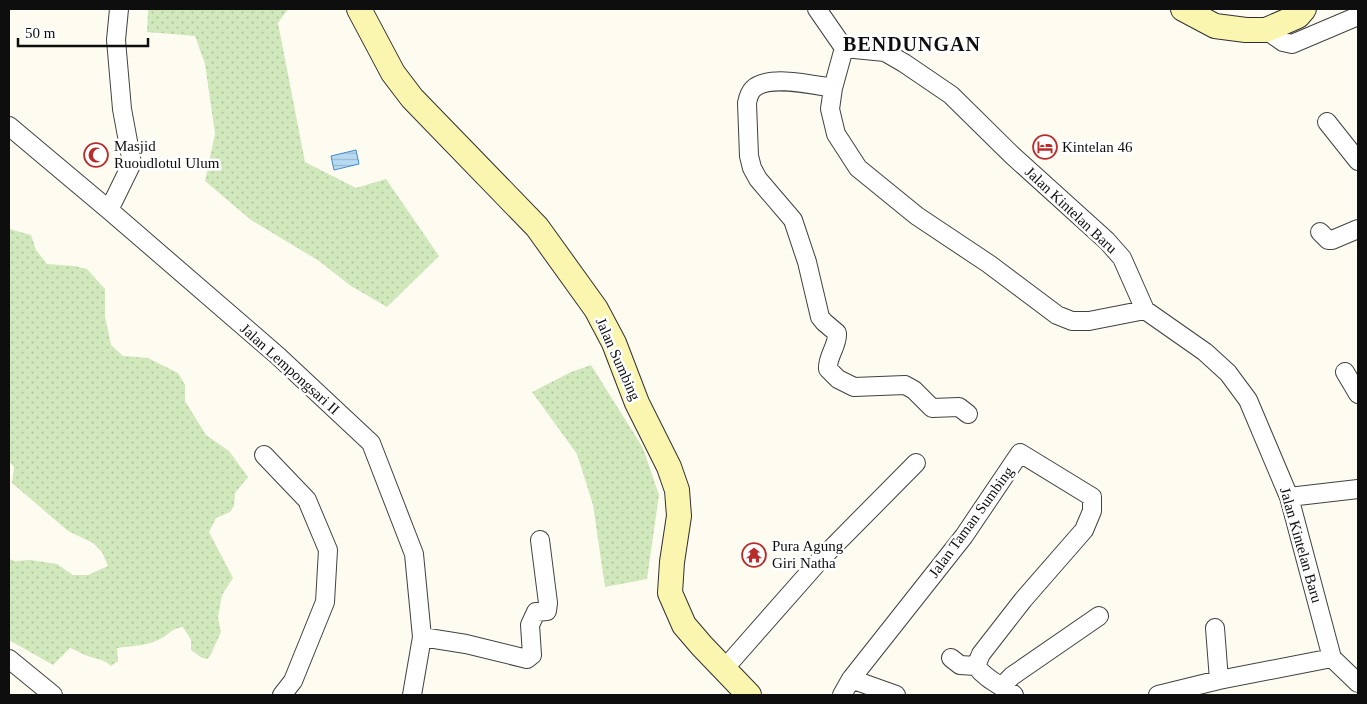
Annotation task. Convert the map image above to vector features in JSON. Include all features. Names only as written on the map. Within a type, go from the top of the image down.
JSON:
[{"type":"street","points":[[109,210],[132,163],[122,109],[116,40],[119,9]]},
{"type":"street","name":"Jalan Sumbing","points":[[359,9],[393,73],[412,98],[538,227],[596,309],[614,343],[637,403],[669,467],[677,490],[679,516],[672,562],[670,593],[684,624],[702,646],[749,695]]},
{"type":"street","points":[[817,9],[844,48],[833,88],[830,109],[836,134],[858,168],[917,216],[989,264],[1057,315],[1072,320],[1089,321],[1145,310]]},
{"type":"street","points":[[1183,9],[1215,26],[1266,30],[1298,16],[1304,9]]},
{"type":"street","points":[[1266,30],[1283,42],[1292,44],[1358,16]]},
{"type":"street","name":"Jalan Kintelan Baru","points":[[844,48],[884,52],[904,62],[950,95],[1013,156],[1107,241],[1122,258],[1145,310],[1205,352],[1228,373],[1248,400],[1290,497],[1332,658]]},
{"type":"street","points":[[833,88],[781,81],[762,83],[754,88],[749,95],[747,103],[749,156],[752,168],[758,179],[793,220],[820,317],[837,333],[838,340],[828,363],[828,370],[838,379],[854,388],[905,385],[914,390],[932,408],[959,407],[968,414]]},
{"type":"street","points":[[1328,122],[1358,161]]},
{"type":"street","name":"Jalan Lempongsari II","points":[[9,126],[278,356],[371,443],[414,554],[422,637],[412,695]]},
{"type":"street","points":[[1320,232],[1328,240],[1332,240],[1358,230]]},
{"type":"street","points":[[1346,372],[1358,394]]},
{"type":"street","name":"Jalan Taman Sumbing","points":[[842,695],[851,679],[964,536],[1020,454],[1092,497],[1092,512],[1084,530],[1023,600],[981,654],[976,666]]},
{"type":"street","points":[[264,455],[307,500],[328,550],[325,602],[293,681],[282,695]]},
{"type":"street","points":[[725,668],[821,559],[916,463]]},
{"type":"street","points":[[1290,497],[1358,489]]},
{"type":"street","points":[[422,637],[466,644],[526,659],[532,655],[530,625],[536,612],[547,611],[548,602],[540,540]]},
{"type":"street","points":[[951,658],[960,664],[976,666],[988,679],[1008,691],[1012,676],[1099,616]]},
{"type":"street","points":[[1215,628],[1219,680]]},
{"type":"street","points":[[1158,695],[1219,680],[1332,658],[1358,683]]},
{"type":"street","points":[[9,659],[54,695]]},
{"type":"street","points":[[851,679],[896,695]]},
{"type":"green space","points":[[148,9],[288,9],[278,23],[305,162],[356,188],[386,179],[439,256],[387,307],[351,286],[319,261],[251,220],[205,181],[215,134],[205,64],[195,36],[147,32]]},
{"type":"green space","points":[[9,229],[31,235],[36,250],[47,264],[87,269],[105,289],[105,316],[111,345],[123,356],[148,358],[178,373],[185,385],[185,401],[206,435],[229,451],[248,477],[235,493],[234,506],[230,512],[216,518],[209,532],[233,578],[222,595],[218,617],[221,632],[207,659],[202,658],[191,650],[191,640],[183,627],[175,629],[153,642],[117,648],[118,661],[111,666],[102,660],[70,648],[53,665],[9,640],[9,559],[57,564],[73,575],[88,575],[108,566],[102,552],[93,543],[68,531],[12,483],[14,467],[9,461]]},
{"type":"green space","points":[[591,365],[643,448],[659,495],[647,579],[605,587],[593,505],[577,454],[532,392],[571,372]]},
{"type":"water","points":[[356,150],[359,164],[334,170],[331,156]]},
{"type":"place","name":"Kintelan 46","points":[[1045,147]]},
{"type":"place","name":"Masjid Ruoudlotul Ulum","points":[[96,155]]},
{"type":"place","name":"Pura Agung Giri Natha","points":[[754,555]]},
{"type":"district","name":"BENDUNGAN","points":[[912,44]]}]
